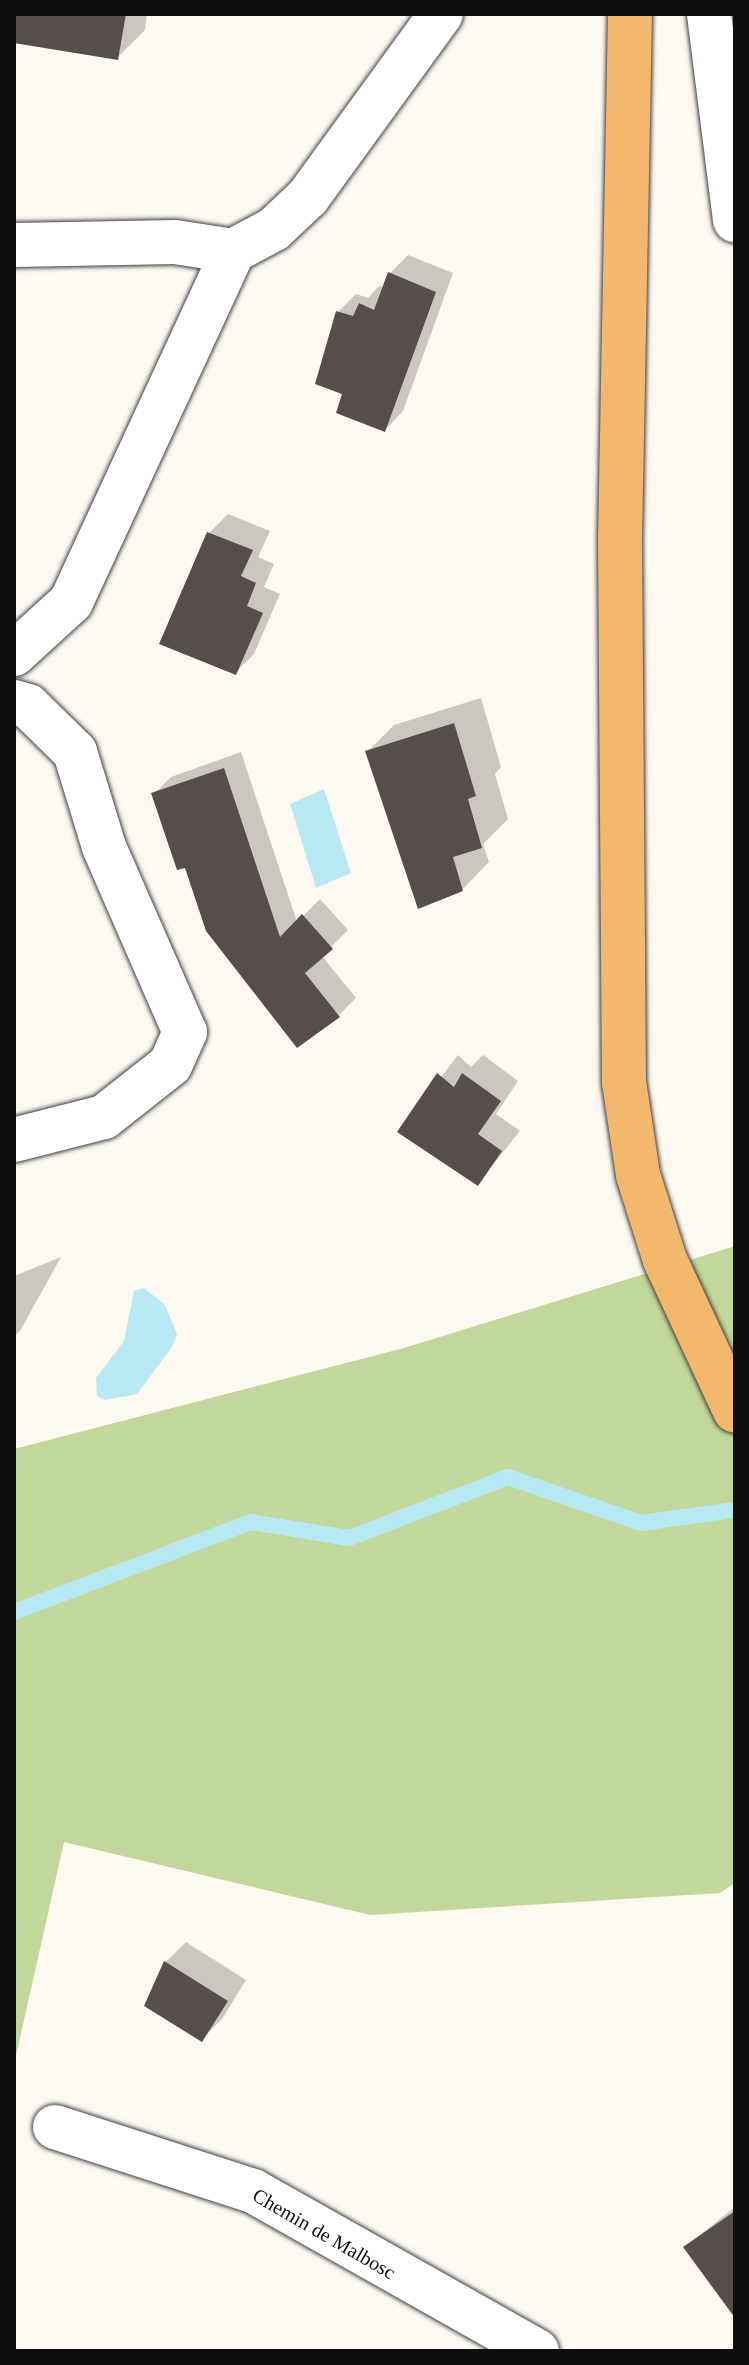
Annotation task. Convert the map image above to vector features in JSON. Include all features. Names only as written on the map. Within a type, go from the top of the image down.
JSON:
[{"type":"main road","points":[[630,14],[620,571],[624,1082],[638,1175],[665,1260],[735,1411]]},
{"type":"street","points":[[14,654],[71,602],[233,251],[274,229],[308,197],[441,14]]},
{"type":"street","points":[[709,14],[735,220]]},
{"type":"street","points":[[14,245],[175,242],[233,251]]},
{"type":"street","points":[[14,702],[28,706],[75,752],[104,847],[185,1032],[170,1065],[104,1117],[14,1140]]},
{"type":"street","name":"Chemin de Malbosc","points":[[55,2127],[253,2191],[537,2351]]},
{"type":"green space","points":[[735,1246],[735,1883],[720,1893],[370,1915],[64,1842],[14,2065],[14,1449],[404,1348]]},
{"type":"water","points":[[324,789],[351,873],[316,888],[290,804]]},
{"type":"water","points":[[144,1288],[165,1305],[177,1334],[172,1347],[137,1394],[105,1400],[97,1396],[96,1378],[124,1341],[134,1291]]},
{"type":"building","points":[[14,14],[126,14],[118,60],[14,43]]},
{"type":"building","points":[[388,272],[436,292],[385,432],[336,413],[342,394],[315,384],[336,311],[353,316],[359,303],[374,310]]},
{"type":"building","points":[[207,532],[253,550],[241,576],[256,583],[247,606],[263,613],[236,675],[159,644]]},
{"type":"building","points":[[454,723],[476,796],[468,799],[482,848],[453,857],[463,891],[418,909],[365,751]]},
{"type":"building","points":[[224,768],[280,937],[302,914],[333,949],[305,973],[340,1017],[297,1048],[206,931],[185,868],[177,870],[151,793]]},
{"type":"building","points":[[437,1073],[454,1087],[462,1073],[501,1101],[478,1134],[502,1151],[478,1186],[397,1132]]},
{"type":"building","points":[[164,1961],[228,2001],[202,2042],[144,2006]]},
{"type":"building","points":[[735,2211],[735,2318],[683,2247]]},
{"type":"waterway","points":[[14,1612],[251,1522],[349,1538],[508,1477],[641,1523],[735,1510]]}]
